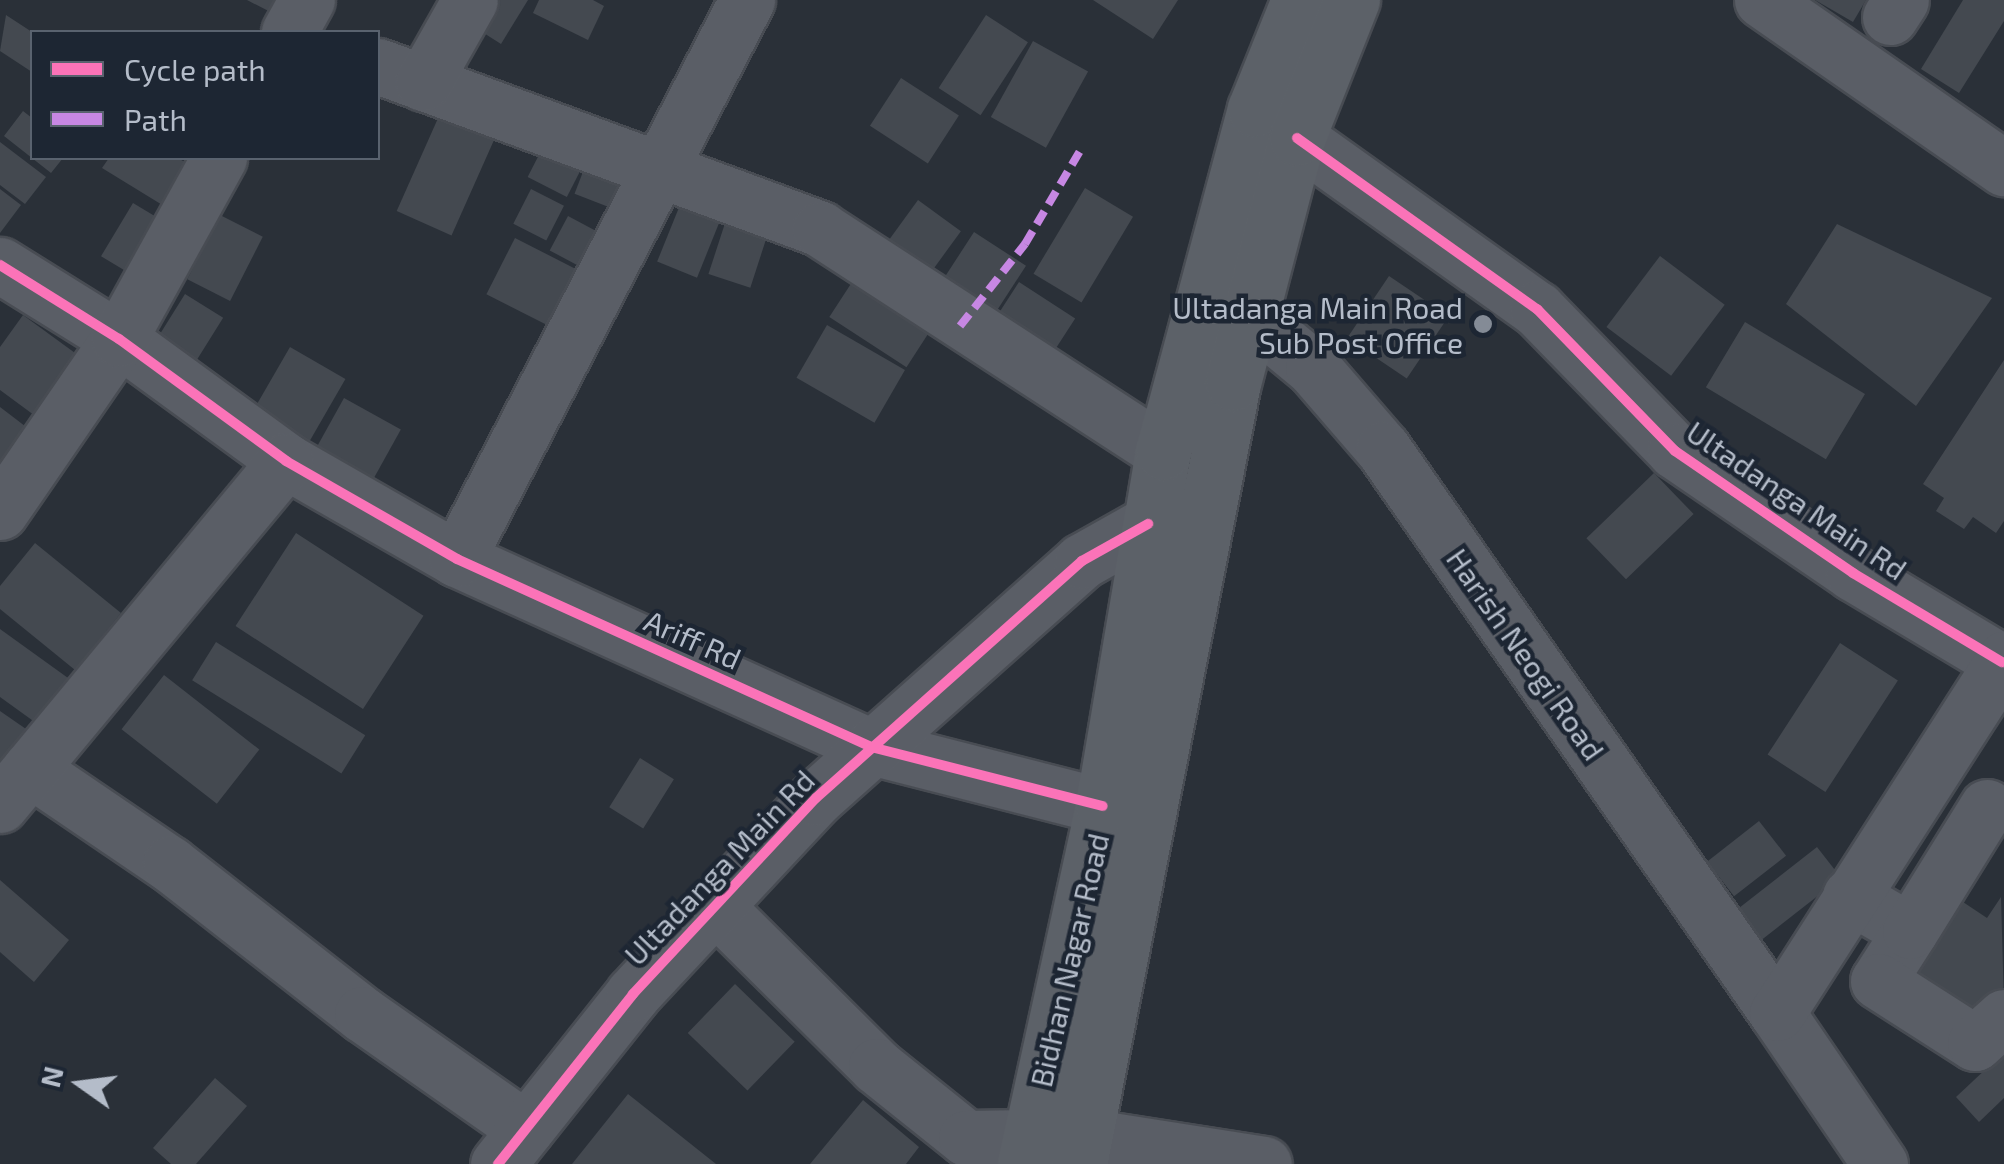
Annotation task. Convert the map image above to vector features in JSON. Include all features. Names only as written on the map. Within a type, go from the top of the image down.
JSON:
[{"type":"main road","name":"Bidhan Nagar Road","points":[[1028,1148],[1103,806],[1162,452],[1244,146],[1298,0]]},
{"type":"main road","name":"Bidhan Nagar Road","points":[[1082,1150],[1250,316],[1298,138],[1352,0]]},
{"type":"street","points":[[290,30],[307,0]]},
{"type":"street","points":[[470,0],[400,74],[820,228],[1162,452]]},
{"type":"street","points":[[457,559],[564,364],[659,166],[747,0]]},
{"type":"street","points":[[1762,0],[1998,150]]},
{"type":"street","name":"Ultadanga Main Rd","points":[[1298,138],[1537,309],[1675,451],[1853,573],[2003,660]]},
{"type":"street","points":[[0,512],[119,339],[218,160]]},
{"type":"street","name":"Ariff Rd","points":[[0,265],[119,339],[286,462],[457,559],[872,747],[1103,806]]},
{"type":"street","name":"Harish Neogi Road","points":[[1250,316],[1312,368],[1384,450],[1880,1164]]},
{"type":"street","points":[[286,462],[15,787],[170,864],[362,1014],[512,1146]]},
{"type":"street","name":"Ultadanga Main Rd","points":[[512,1146],[633,994],[872,747],[1082,561],[1148,524]]},
{"type":"street","points":[[1777,1012],[2003,660]]},
{"type":"street","points":[[1929,774],[1996,801],[1878,980],[1975,1043],[2004,1017]]},
{"type":"street","points":[[1850,896],[1910,931]]},
{"type":"street","points":[[715,906],[876,1066],[948,1148],[966,1138],[1028,1148],[1264,1164]]},
{"type":"building","points":[[247,0],[291,0],[282,18]]},
{"type":"building","points":[[483,0],[528,0],[501,44],[468,23]]},
{"type":"building","points":[[539,0],[593,0],[604,6],[588,40],[533,13]]},
{"type":"building","points":[[1093,0],[1178,0],[1153,39]]},
{"type":"building","points":[[1815,0],[1866,0],[1853,22]]},
{"type":"building","points":[[1963,0],[2004,0],[2004,21],[1959,93],[1921,69]]},
{"type":"building","points":[[6,15],[30,31],[30,71],[0,51]]},
{"type":"building","points":[[986,15],[1028,42],[981,115],[939,88]]},
{"type":"building","points":[[1033,41],[1088,72],[1046,148],[991,117]]},
{"type":"building","points":[[901,78],[959,116],[928,163],[870,126]]},
{"type":"building","points":[[23,111],[30,116],[30,156],[4,136]]},
{"type":"building","points":[[439,116],[494,140],[452,235],[397,211]]},
{"type":"building","points":[[0,142],[46,177],[25,204],[0,185]]},
{"type":"building","points":[[544,145],[583,165],[567,197],[528,177]]},
{"type":"building","points":[[34,160],[61,160],[51,173]]},
{"type":"building","points":[[108,160],[181,160],[203,173],[177,214],[102,168]]},
{"type":"building","points":[[586,164],[642,186],[631,215],[575,194]]},
{"type":"building","points":[[1085,188],[1133,217],[1081,303],[1033,274]]},
{"type":"building","points":[[0,189],[21,205],[0,233]]},
{"type":"building","points":[[531,189],[564,206],[546,241],[513,224]]},
{"type":"building","points":[[918,200],[961,231],[917,291],[875,260]]},
{"type":"building","points":[[133,203],[176,229],[144,282],[101,256]]},
{"type":"building","points":[[680,205],[720,221],[697,278],[657,262]]},
{"type":"building","points":[[220,215],[263,237],[230,301],[187,279]]},
{"type":"building","points":[[568,216],[605,236],[587,270],[550,250]]},
{"type":"building","points":[[727,217],[769,231],[750,288],[708,274]]},
{"type":"building","points":[[1837,224],[1992,298],[1916,406],[1786,304]]},
{"type":"building","points":[[974,232],[1026,266],[983,332],[931,298]]},
{"type":"building","points":[[515,238],[589,276],[560,332],[486,294]]},
{"type":"building","points":[[1660,256],[1725,305],[1671,376],[1606,327]]},
{"type":"building","points":[[856,276],[933,326],[906,367],[829,317]]},
{"type":"building","points":[[1389,276],[1449,316],[1407,378],[1347,338]]},
{"type":"building","points":[[1019,282],[1075,318],[1040,372],[984,336]]},
{"type":"building","points":[[185,294],[223,318],[187,376],[148,353]]},
{"type":"building","points":[[23,315],[86,361],[42,421],[0,390],[0,347]]},
{"type":"building","points":[[1745,322],[1865,394],[1826,459],[1706,387]]},
{"type":"building","points":[[827,325],[905,370],[874,423],[796,378]]},
{"type":"building","points":[[290,347],[345,379],[305,449],[250,417]]},
{"type":"building","points":[[2004,360],[2004,521],[1996,533],[1973,517],[1964,529],[1936,511],[1944,498],[1923,484]]},
{"type":"building","points":[[344,398],[401,430],[367,490],[311,458]]},
{"type":"building","points":[[0,407],[38,436],[0,474]]},
{"type":"building","points":[[1654,473],[1694,514],[1626,579],[1586,538]]},
{"type":"building","points":[[296,533],[423,616],[363,709],[236,626]]},
{"type":"building","points":[[35,543],[121,613],[75,670],[0,609],[0,586]]},
{"type":"building","points":[[0,629],[75,683],[43,728],[0,697]]},
{"type":"building","points":[[216,642],[365,735],[341,773],[192,680]]},
{"type":"building","points":[[1840,643],[1898,681],[1825,792],[1768,755]]},
{"type":"building","points":[[164,675],[259,749],[217,804],[122,729]]},
{"type":"building","points":[[0,711],[26,729],[0,766]]},
{"type":"building","points":[[640,758],[674,779],[643,828],[609,807]]},
{"type":"building","points":[[1759,821],[1786,856],[1734,896],[1707,862]]},
{"type":"building","points":[[1817,847],[1841,878],[1761,940],[1737,909]]},
{"type":"building","points":[[0,880],[69,940],[34,982],[0,952]]},
{"type":"building","points":[[2001,897],[2004,1005],[1979,1030],[1905,982],[1960,900],[1987,918]]},
{"type":"building","points":[[735,984],[795,1042],[747,1091],[688,1033]]},
{"type":"building","points":[[2004,1052],[2004,1098],[1979,1122],[1956,1097]]},
{"type":"building","points":[[215,1078],[247,1106],[196,1164],[171,1164],[153,1148]]},
{"type":"building","points":[[628,1094],[716,1164],[572,1164]]},
{"type":"building","points":[[863,1100],[919,1147],[906,1164],[810,1164]]},
{"type":"marked path","points":[[960,326],[1025,244],[1080,151]]},
{"type":"cycle path","points":[[1297,138],[1537,309],[1675,451],[1853,573],[2002,662]]},
{"type":"cycle path","points":[[0,265],[119,339],[286,461],[457,559],[871,747],[1103,806]]},
{"type":"cycle path","points":[[498,1164],[633,994],[816,798],[1082,561],[1148,524]]},
{"type":"place","name":"Ultadanga Main Road Sub Post Office","points":[[1483,324]]}]
